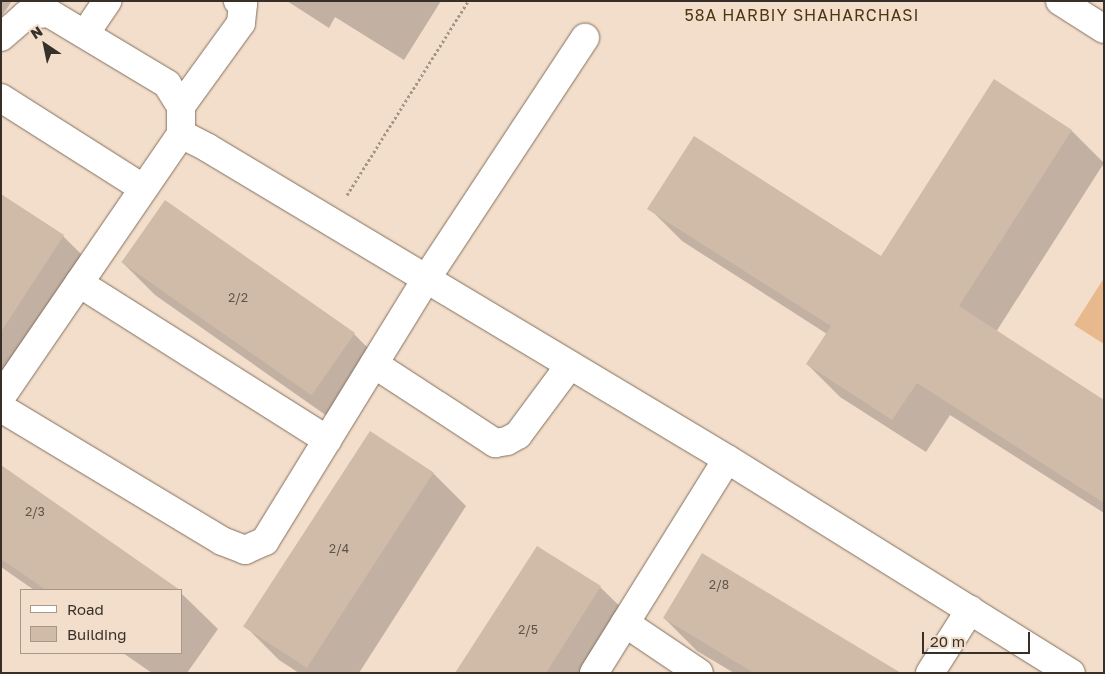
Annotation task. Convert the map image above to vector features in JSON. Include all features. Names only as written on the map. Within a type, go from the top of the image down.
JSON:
[{"type":"street","points":[[85,34],[107,1]]},
{"type":"street","points":[[181,106],[241,23],[243,4],[238,1]]},
{"type":"street","points":[[1060,1],[1104,29]]},
{"type":"street","points":[[1,36],[28,8],[49,13],[167,84],[181,106],[181,134],[1,397]]},
{"type":"street","points":[[1,408],[222,541],[245,550],[265,541],[426,279],[585,38]]},
{"type":"street","points":[[1,98],[144,188]]},
{"type":"street","points":[[181,134],[331,221],[727,459],[1071,673]]},
{"type":"street","points":[[79,283],[327,440]]},
{"type":"street","points":[[374,364],[496,443],[518,436],[570,365]]},
{"type":"street","points":[[594,673],[727,459]]},
{"type":"street","points":[[930,673],[970,610]]},
{"type":"street","points":[[625,623],[700,673]]},
{"type":"path","points":[[331,221],[468,1]]},
{"type":"shaded area","points":[[1104,278],[1104,344],[1074,325]]},
{"type":"building","points":[[994,79],[1072,130],[959,306],[1104,400],[1104,503],[917,383],[892,420],[806,364],[831,326],[647,209],[694,136],[881,256]]},
{"type":"building","points":[[1,194],[64,235],[1,332]]},
{"type":"building","points":[[165,200],[355,333],[311,395],[121,262]]},
{"type":"building","points":[[370,431],[434,472],[307,668],[243,626]]},
{"type":"building","points":[[1,465],[179,589],[45,589],[1,559]]},
{"type":"building","points":[[537,546],[601,586],[546,673],[455,673]]},
{"type":"building","points":[[702,553],[901,673],[754,673],[663,618]]},
{"type":"district","name":"58A HARBIY SHAHARCHASI","points":[[802,15]]}]
